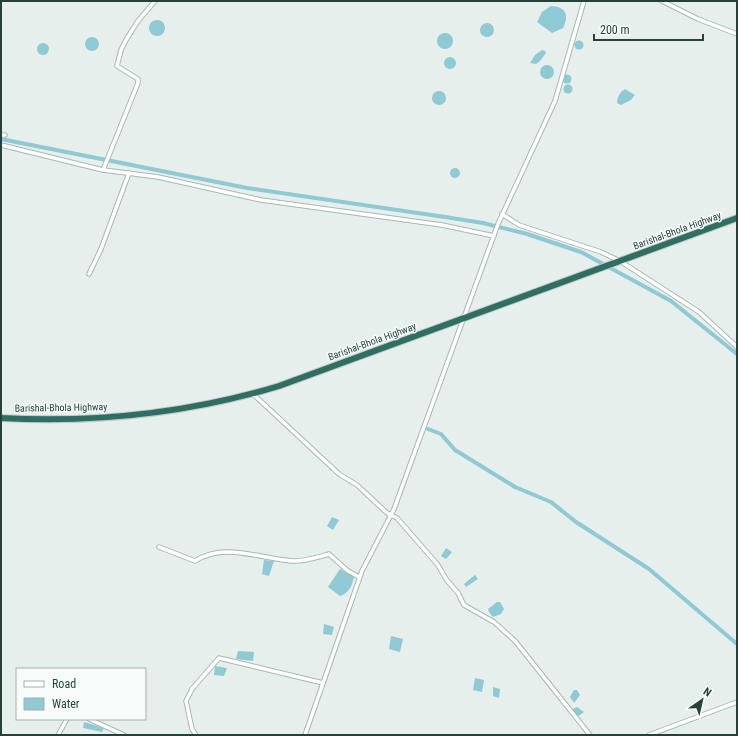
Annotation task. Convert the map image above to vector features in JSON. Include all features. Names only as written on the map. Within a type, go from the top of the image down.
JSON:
[{"type":"highway","name":"Barishal-Bhola Highway","points":[[1,418],[38,420],[155,413],[253,394],[279,386],[737,218]]},
{"type":"street","points":[[103,170],[138,83],[138,79],[118,68],[119,57],[132,29],[155,1]]},
{"type":"street","points":[[305,735],[359,577],[391,515],[465,317],[494,234],[555,101],[584,1]]},
{"type":"street","points":[[662,1],[698,19],[737,34]]},
{"type":"street","points":[[1,145],[103,170],[158,177],[261,200],[442,225],[494,234]]},
{"type":"street","points":[[89,274],[101,249],[129,173]]},
{"type":"street","points":[[502,214],[519,225],[601,252],[619,262],[699,312],[737,347]]},
{"type":"street","points":[[253,394],[339,474],[356,485],[391,515],[397,518],[438,565],[446,579],[458,593],[464,605],[494,622],[515,642],[590,735]]},
{"type":"street","points":[[160,547],[195,561],[205,554],[219,552],[236,552],[296,561],[329,554],[348,571],[359,577]]},
{"type":"street","points":[[196,735],[192,729],[186,701],[192,689],[219,658],[323,683]]},
{"type":"street","points":[[649,735],[737,702]]},
{"type":"street","points":[[58,735],[66,720]]},
{"type":"street","points":[[91,720],[124,735]]},
{"type":"water","points":[[551,6],[563,10],[566,16],[563,28],[552,33],[537,22],[542,12]]},
{"type":"water","points":[[157,20],[163,22],[165,28],[163,34],[157,36],[151,34],[149,28],[151,22]]},
{"type":"water","points":[[487,23],[492,25],[494,30],[492,35],[487,37],[482,35],[480,30],[482,25]]},
{"type":"water","points":[[445,33],[451,35],[453,41],[451,47],[445,49],[439,47],[437,41],[439,35]]},
{"type":"water","points":[[89,37],[95,37],[99,41],[99,47],[95,51],[89,51],[85,47],[85,41]]},
{"type":"water","points":[[577,41],[581,41],[583,45],[581,49],[577,49],[575,47],[575,43]]},
{"type":"water","points":[[45,43],[48,44],[48,54],[41,55],[38,54],[37,47],[38,44]]},
{"type":"water","points":[[542,50],[546,53],[540,61],[536,64],[530,63],[535,55]]},
{"type":"water","points":[[448,57],[452,57],[456,63],[452,69],[448,69],[444,65],[444,61]]},
{"type":"water","points":[[544,65],[550,65],[554,69],[554,75],[550,79],[544,79],[540,75],[540,69]]},
{"type":"water","points":[[567,74],[572,79],[567,84],[562,79]]},
{"type":"water","points":[[568,84],[573,89],[568,94],[563,89]]},
{"type":"water","points":[[625,89],[635,95],[631,100],[621,105],[617,103],[618,99],[620,93]]},
{"type":"water","points":[[436,91],[442,91],[446,95],[446,101],[442,105],[436,105],[432,101],[432,95]]},
{"type":"water","points":[[455,168],[460,173],[455,178],[450,173]]},
{"type":"water","points":[[332,517],[339,520],[333,530],[327,526]]},
{"type":"water","points":[[446,548],[452,552],[446,559],[441,556]]},
{"type":"water","points":[[264,560],[274,561],[269,576],[262,574]]},
{"type":"water","points":[[340,569],[354,577],[350,589],[340,596],[328,587]]},
{"type":"water","points":[[475,575],[478,579],[466,587],[464,584]]},
{"type":"water","points":[[497,602],[500,602],[504,609],[501,614],[493,617],[488,609]]},
{"type":"water","points":[[324,624],[334,627],[332,635],[323,634]]},
{"type":"water","points":[[391,636],[403,639],[400,652],[389,649]]},
{"type":"water","points":[[238,651],[254,652],[253,661],[236,659]]},
{"type":"water","points":[[215,666],[227,668],[224,676],[214,675]]},
{"type":"water","points":[[475,678],[484,680],[482,692],[473,690]]},
{"type":"water","points":[[493,687],[500,689],[499,698],[493,696]]},
{"type":"water","points":[[574,690],[577,690],[580,695],[574,703],[570,697]]},
{"type":"water","points":[[577,707],[584,712],[577,717],[571,710]]},
{"type":"water","points":[[84,722],[104,728],[102,732],[83,728]]},
{"type":"waterway","points":[[1,139],[247,188],[483,223],[527,234],[581,252],[671,301],[737,354]]},
{"type":"waterway","points":[[428,429],[441,434],[455,450],[515,487],[551,502],[576,522],[649,569],[737,644]]}]
